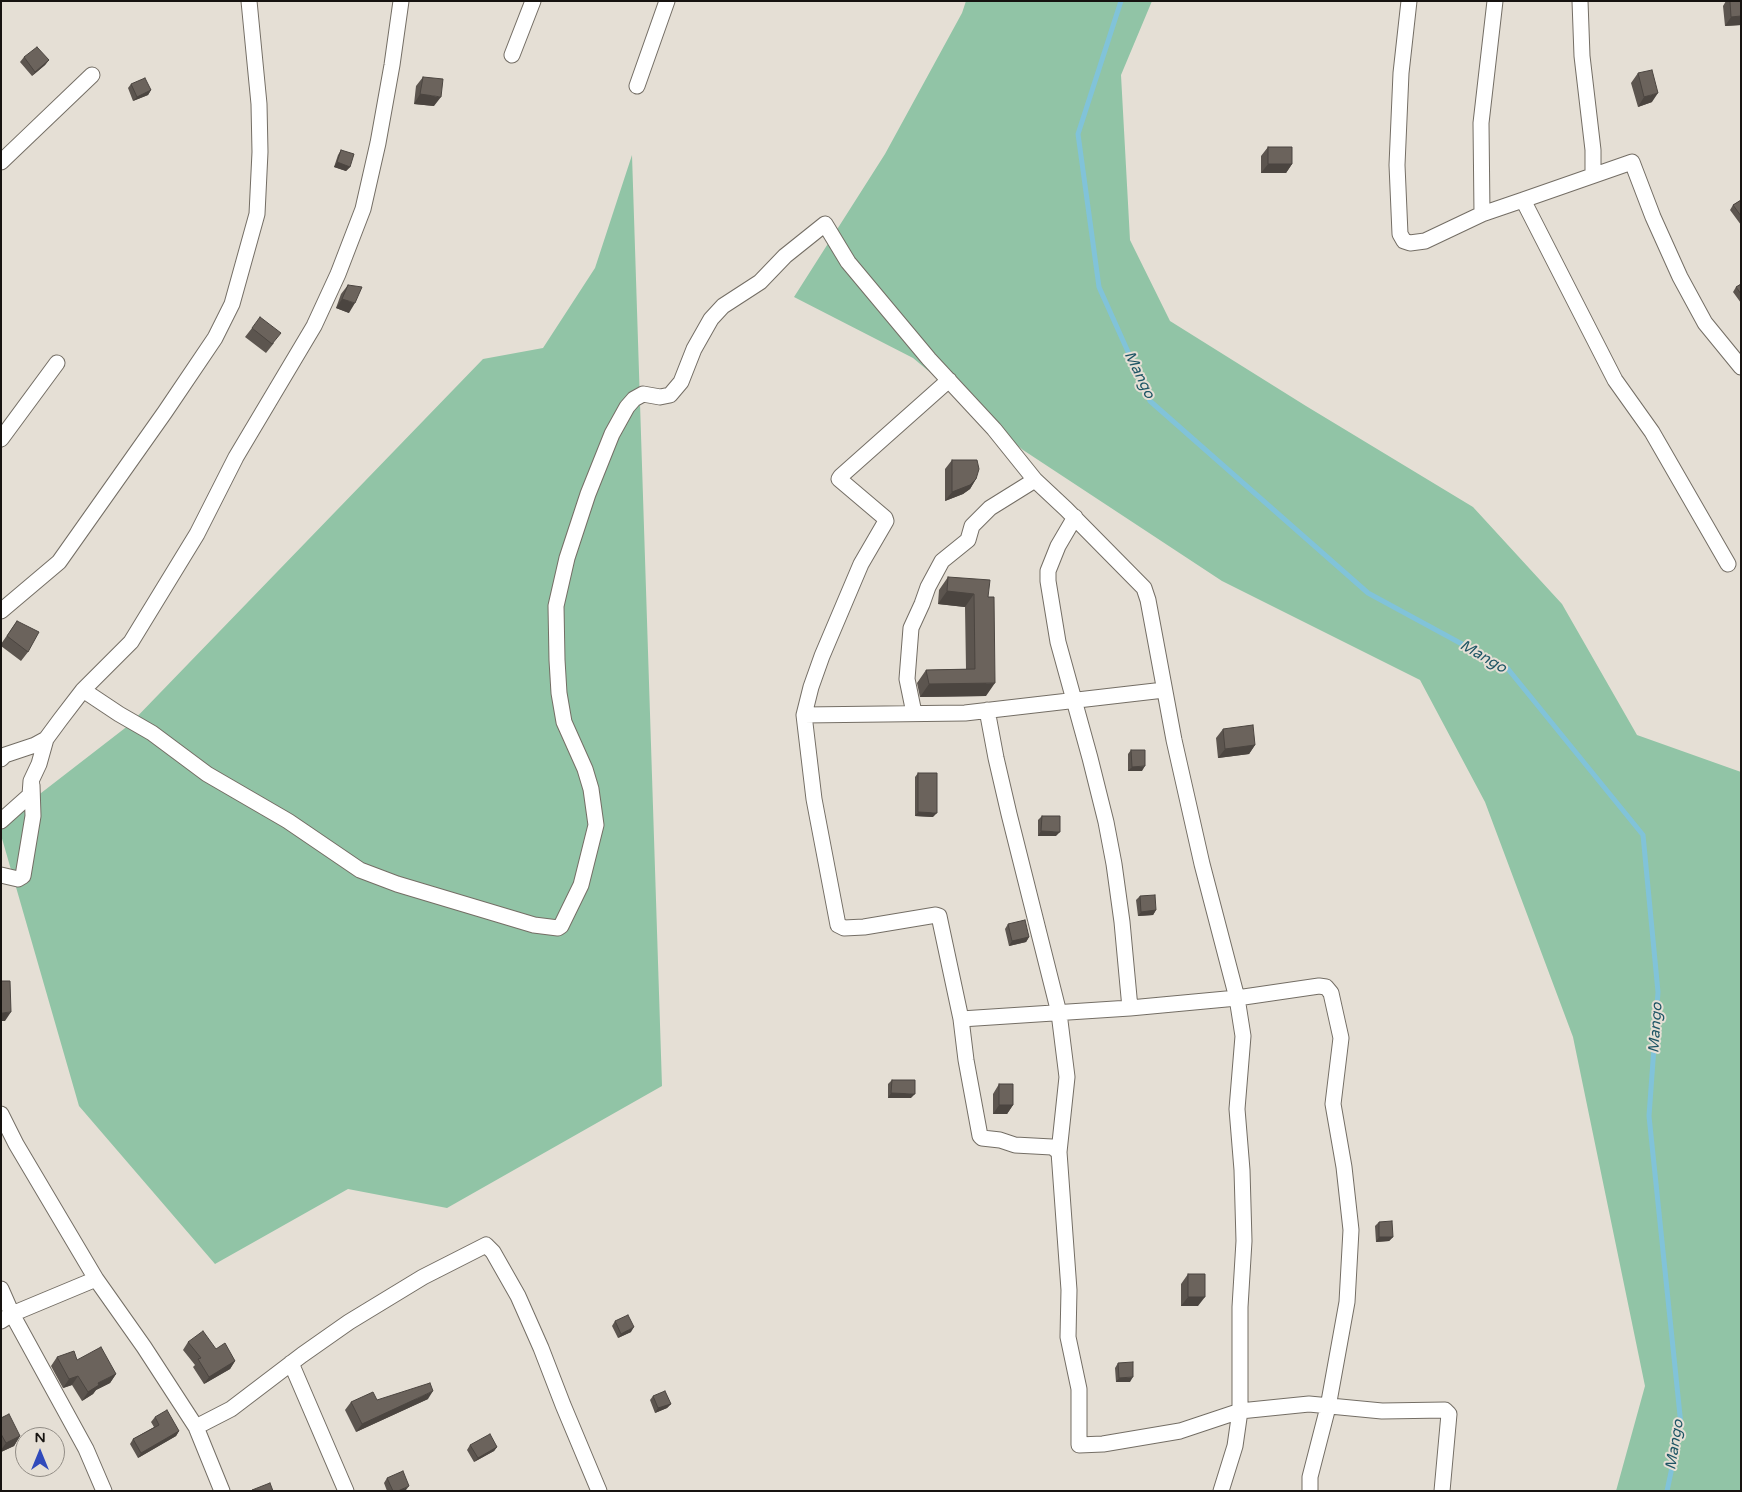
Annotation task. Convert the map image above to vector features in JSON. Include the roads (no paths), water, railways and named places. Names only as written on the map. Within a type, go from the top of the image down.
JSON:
[{"type":"street","points":[[1,611],[59,562],[215,338],[232,304],[257,214],[260,152],[259,114],[249,1]]},
{"type":"street","points":[[1,820],[30,795],[32,782],[46,739],[83,690],[131,642],[163,592],[197,534],[236,457],[314,326],[338,274],[363,209],[391,75],[401,1]]},
{"type":"street","points":[[512,55],[533,1]]},
{"type":"street","points":[[637,86],[667,1]]},
{"type":"street","points":[[1409,1],[1401,73],[1397,165],[1400,234],[1404,241],[1410,243],[1426,241],[1482,214],[1632,162],[1653,217],[1680,277],[1705,323],[1741,367]]},
{"type":"street","points":[[1482,214],[1480,123],[1494,1]]},
{"type":"street","points":[[1580,1],[1582,56],[1593,150],[1593,175]]},
{"type":"street","points":[[4,153],[92,75]]},
{"type":"street","points":[[1523,200],[1615,380],[1652,432],[1728,564]]},
{"type":"street","points":[[83,690],[152,733],[207,774],[288,821],[360,870],[397,884],[534,925],[558,928],[563,923],[581,885],[596,825],[591,789],[585,769],[564,722],[559,692],[556,606],[567,558],[588,494],[612,434],[627,407],[634,399],[643,394],[660,397],[670,396],[681,382],[694,348],[711,319],[723,306],[760,282],[785,256],[825,224],[848,262],[949,380],[994,429],[1035,480],[1075,517],[1144,588],[1148,600],[1164,690],[1202,864],[1237,998],[1244,1036],[1237,1109],[1242,1170],[1244,1241],[1240,1307],[1240,1411],[1235,1446],[1220,1491]]},
{"type":"street","points":[[1,439],[57,363]]},
{"type":"street","points":[[949,380],[841,476],[840,479],[842,483],[886,521],[861,564],[842,606],[811,687],[804,715],[814,799],[838,925],[844,928],[864,927],[939,916],[961,1019],[980,1136],[1015,1145],[1052,1147],[1059,1152]]},
{"type":"street","points":[[914,713],[906,679],[911,628],[928,587],[942,561],[968,540],[972,526],[990,508],[1035,480]]},
{"type":"street","points":[[1075,517],[1058,546],[1048,571],[1048,581],[1058,642],[1106,822],[1122,922],[1130,1008]]},
{"type":"street","points":[[804,715],[965,713],[1164,690]]},
{"type":"street","points":[[987,710],[998,767],[1043,955],[1059,1013],[1067,1076],[1059,1152],[1069,1290],[1068,1337],[1079,1389],[1079,1445],[1110,1443],[1180,1431],[1240,1411],[1308,1404],[1382,1411],[1448,1411],[1450,1414],[1442,1491]]},
{"type":"street","points":[[1,759],[5,755],[36,745],[46,739]]},
{"type":"street","points":[[1,875],[18,879],[23,876],[33,816],[32,782]]},
{"type":"street","points":[[961,1019],[1130,1008],[1237,998],[1319,986],[1326,987],[1331,993],[1341,1038],[1333,1104],[1344,1167],[1351,1230],[1347,1302],[1328,1407],[1310,1477],[1310,1491]]},
{"type":"street","points":[[1,1114],[16,1144],[96,1279],[144,1347],[196,1427],[222,1491]]},
{"type":"street","points":[[196,1427],[232,1409],[291,1363],[358,1317],[423,1277],[486,1244],[522,1305],[599,1491]]},
{"type":"street","points":[[7,1317],[96,1279]]},
{"type":"street","points":[[1,1288],[7,1317],[86,1449],[104,1491]]},
{"type":"street","points":[[291,1363],[346,1491]]},
{"type":"waterway","name":"Mango","points":[[1121,1],[1078,134],[1099,287],[1150,401],[1368,593],[1508,669],[1643,835],[1658,992],[1649,1116],[1681,1425],[1667,1491]]}]
